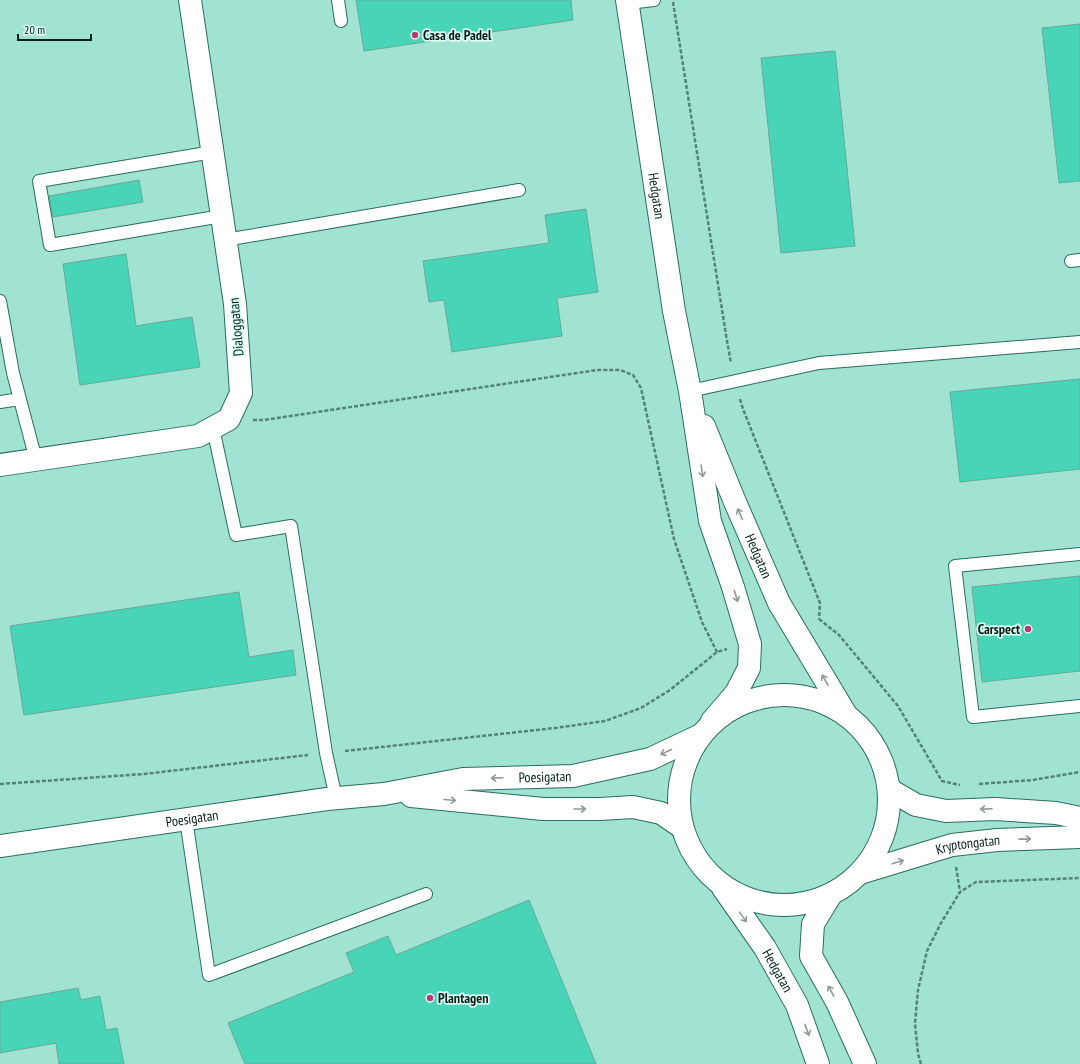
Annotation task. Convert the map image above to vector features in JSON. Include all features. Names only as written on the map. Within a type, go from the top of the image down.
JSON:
[{"type":"street","name":"Dialoggatan","points":[[0,465],[198,436],[228,420],[241,393],[234,304],[190,0]]},
{"type":"street","name":"Hedgatan","points":[[627,2],[674,311],[690,391],[710,521],[733,587],[750,644],[749,668],[736,693],[692,747],[680,784],[680,826]]},
{"type":"street","name":"Hedgatan","points":[[690,391],[735,502],[779,603],[845,713]]},
{"type":"street","name":"Poesigatan","points":[[0,846],[336,798],[384,794],[463,779],[574,776],[650,759],[707,728],[753,698],[781,693],[814,698],[845,713]]},
{"type":"street","points":[[845,713],[867,734],[883,763],[890,790],[888,824],[876,852],[860,873],[830,896],[813,924],[811,956],[837,1002],[866,1064]]},
{"type":"street","points":[[890,790],[916,805],[946,811],[996,809],[1056,813],[1080,818]]},
{"type":"street","name":"Poesigatan","points":[[384,794],[543,809],[600,809],[633,806],[661,813],[680,826]]},
{"type":"street","points":[[680,826],[698,862],[721,886],[753,902],[789,906],[830,896]]},
{"type":"street","name":"Kryptongatan","points":[[860,873],[952,845],[996,840],[1080,837]]},
{"type":"street","name":"Hedgatan","points":[[721,886],[765,948],[797,1004],[818,1064]]},
{"type":"lane","points":[[338,0],[340,21]]},
{"type":"lane","points":[[627,2],[654,0]]},
{"type":"lane","points":[[213,152],[40,181],[50,245],[222,216]]},
{"type":"lane","points":[[225,240],[519,190]]},
{"type":"lane","points":[[0,301],[13,373],[36,460]]},
{"type":"lane","points":[[690,391],[820,363],[1080,342]]},
{"type":"lane","points":[[0,402],[20,399]]},
{"type":"lane","points":[[213,428],[236,535],[291,526],[326,753],[336,798]]},
{"type":"lane","points":[[1080,554],[955,566],[972,717],[1080,706]]},
{"type":"lane","points":[[186,820],[209,975],[426,894]]},
{"type":"path","points":[[673,0],[726,340],[743,409],[820,603],[819,620],[839,635],[898,706],[942,781],[961,786]]},
{"type":"path","points":[[264,420],[597,370],[620,370],[633,375],[641,388],[674,539],[702,622],[717,652]]},
{"type":"path","points":[[0,784],[144,774],[555,728],[605,721],[641,708],[658,698],[717,652],[729,648]]},
{"type":"path","points":[[977,784],[1033,780],[1080,772]]},
{"type":"path","points":[[956,863],[960,892]]},
{"type":"path","points":[[921,1064],[918,1054],[914,1023],[918,990],[927,951],[941,923],[960,892],[976,882],[1080,878]]},
{"type":"building","name":"Casa de Padel","points":[[356,0],[571,0],[573,20],[364,51]]},
{"type":"building","points":[[1080,24],[1080,181],[1059,183],[1042,28]]},
{"type":"building","points":[[835,51],[855,246],[781,253],[761,58]]},
{"type":"building","points":[[139,180],[143,202],[53,217],[49,196]]},
{"type":"building","points":[[586,209],[598,292],[557,298],[562,336],[452,352],[444,300],[429,302],[423,261],[549,243],[545,215]]},
{"type":"building","points":[[126,254],[136,326],[192,317],[200,367],[80,385],[63,264]]},
{"type":"building","points":[[1080,379],[1080,469],[960,482],[950,392]]},
{"type":"building","name":"Carspect","points":[[1080,576],[1080,671],[982,682],[972,587]]},
{"type":"building","points":[[239,592],[249,657],[293,650],[296,675],[24,715],[10,626]]},
{"type":"building","name":"Plantagen","points":[[529,900],[596,1064],[245,1064],[228,1023],[354,972],[346,953],[388,936],[396,955]]},
{"type":"building","points":[[78,988],[81,1000],[100,996],[106,1030],[117,1028],[124,1064],[59,1064],[56,1043],[0,1053],[0,1002]]},
{"type":"place","name":"Casa de Padel","points":[[415,35]]},
{"type":"place","name":"Carspect","points":[[1028,629]]},
{"type":"place","name":"Plantagen","points":[[430,998]]}]
